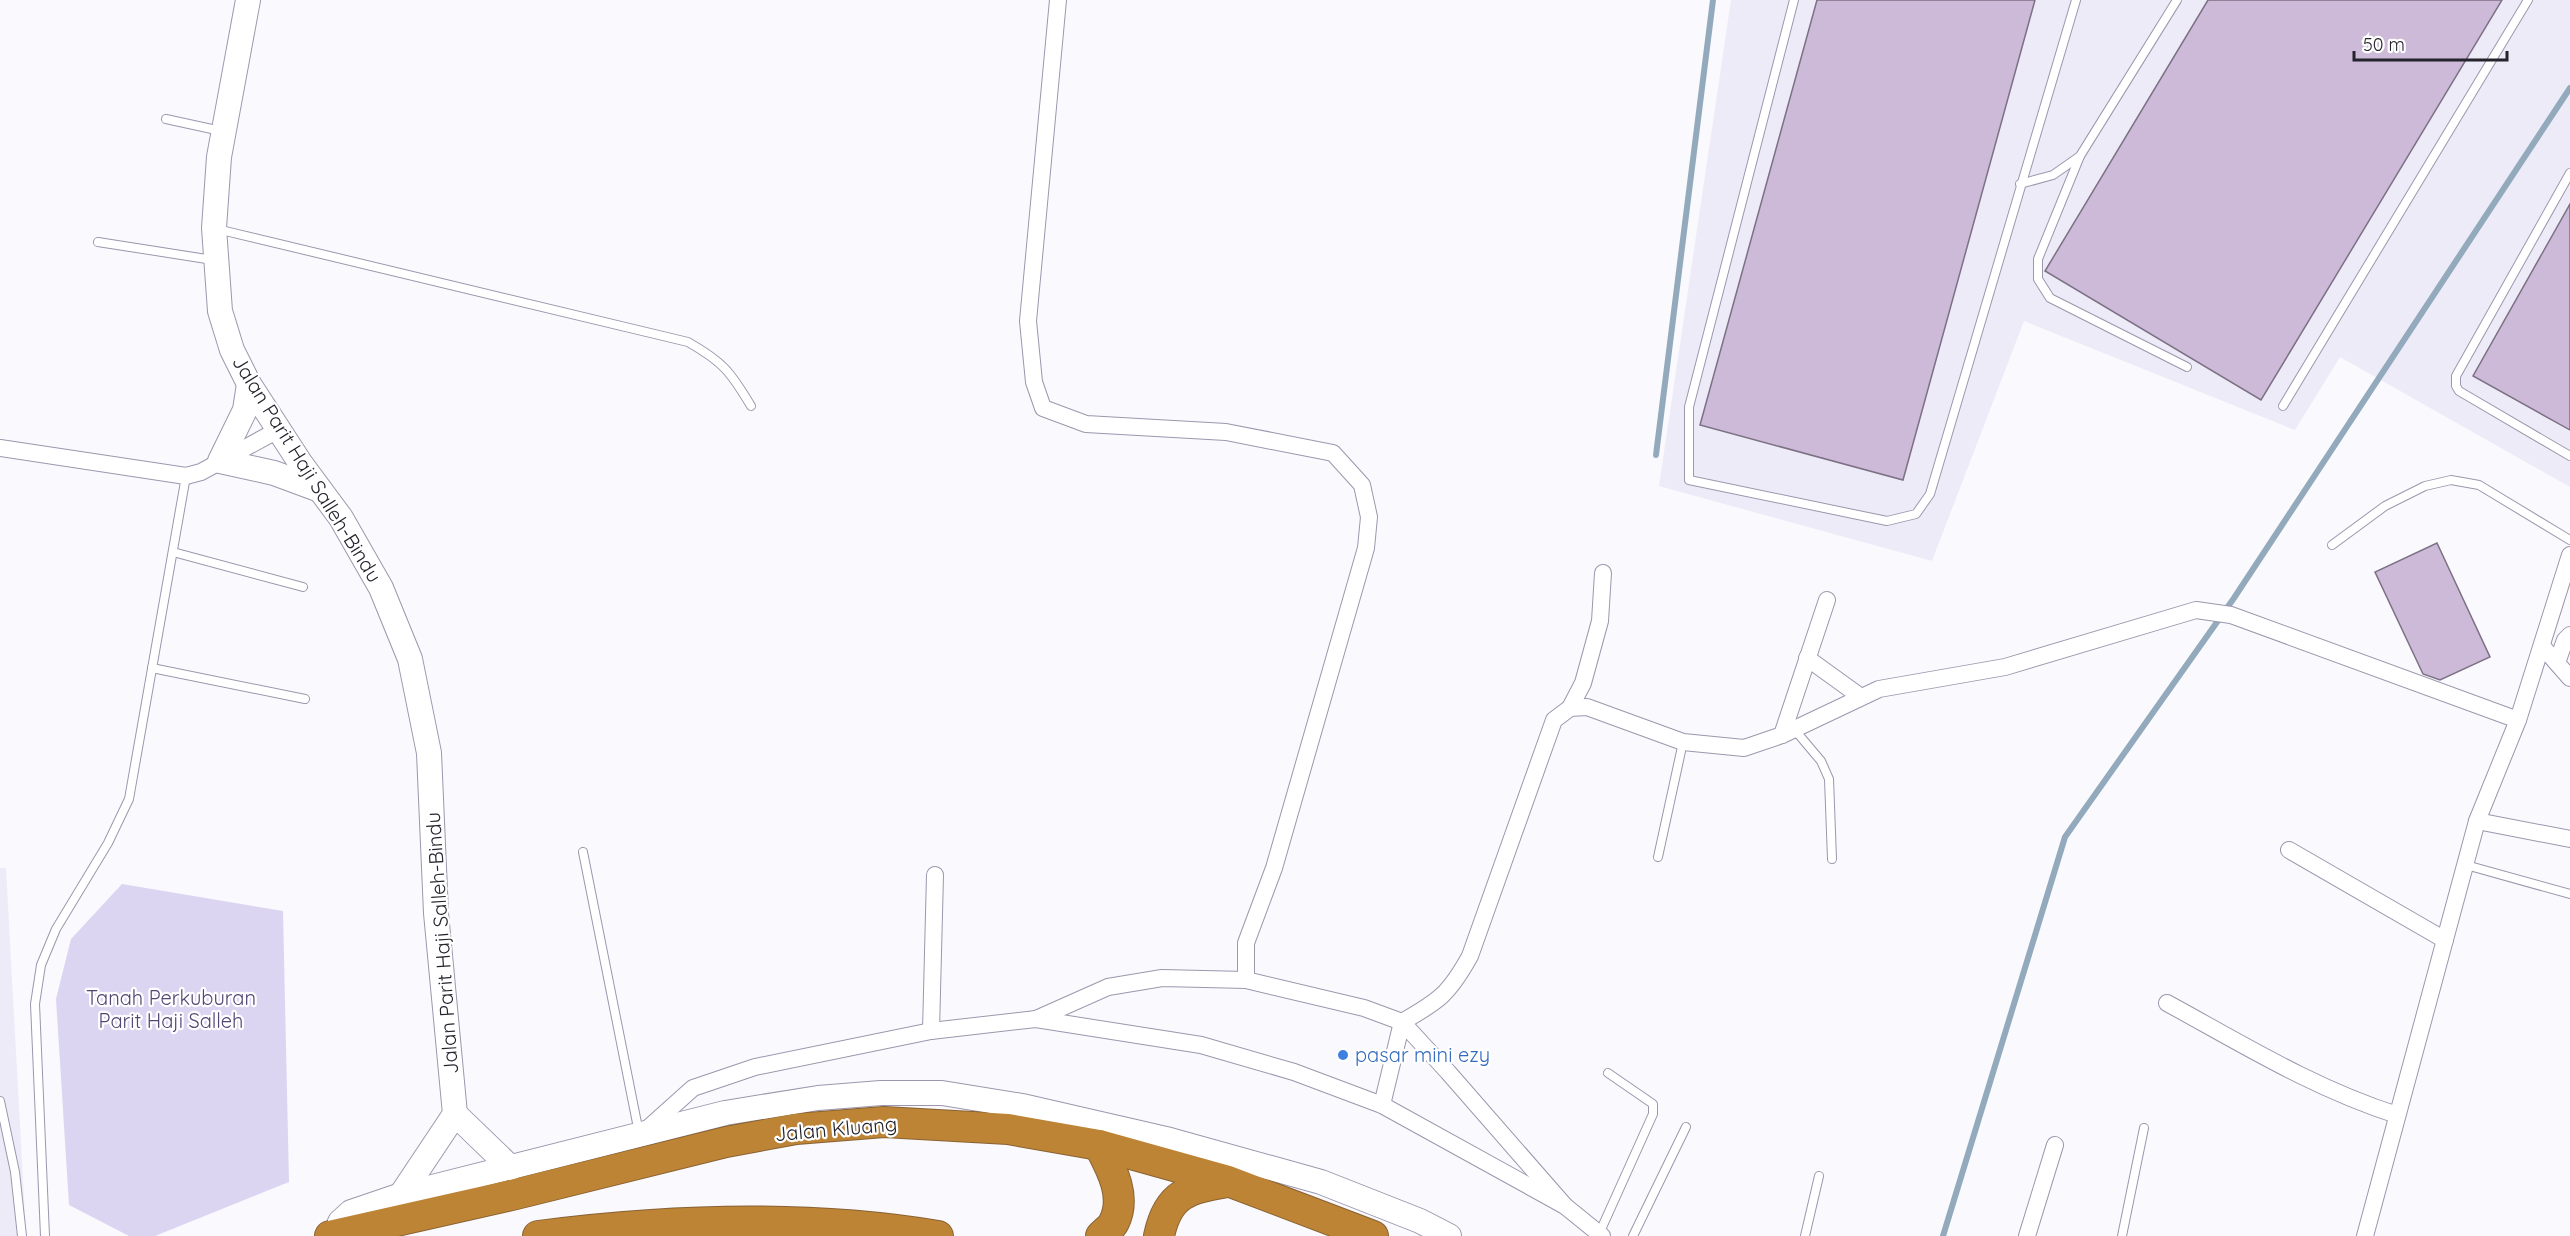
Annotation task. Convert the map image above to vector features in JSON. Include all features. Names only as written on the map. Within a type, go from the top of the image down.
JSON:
[{"type":"highway","name":"Jalan Kluang","points":[[333,1235],[516,1194],[726,1142],[796,1129],[884,1122],[1008,1129],[1099,1145],[1228,1181],[1373,1236]]},
{"type":"highway","points":[[1099,1145],[1113,1173],[1119,1199],[1114,1224],[1101,1236]]},
{"type":"highway","points":[[1159,1236],[1162,1221],[1175,1200],[1193,1188],[1228,1181]]},
{"type":"highway","points":[[538,1236],[590,1229],[691,1223],[794,1221],[938,1236]]},
{"type":"main road","name":"Jalan Parit Haji Salleh-Bindu","points":[[248,0],[219,157],[214,228],[220,311],[232,350],[249,384],[278,430],[341,518],[381,588],[410,659],[429,753],[436,913],[455,1114]]},
{"type":"main road","points":[[249,384],[245,410],[220,461],[274,472],[320,490]]},
{"type":"main road","points":[[333,1235],[340,1222],[351,1212],[401,1196],[725,1113],[818,1098],[881,1093],[942,1093],[1022,1106],[1158,1137],[1321,1182],[1420,1221],[1449,1236]]},
{"type":"main road","points":[[401,1196],[455,1114],[511,1168]]},
{"type":"street","points":[[1058,0],[1028,321],[1034,382],[1043,408],[1086,424],[1226,432],[1333,453],[1362,485],[1369,517],[1366,548],[1274,868],[1246,943],[1246,980]]},
{"type":"street","points":[[0,448],[193,476],[278,430]]},
{"type":"street","points":[[2366,1236],[2477,821],[2518,720],[2570,555]]},
{"type":"street","points":[[1382,1105],[1401,1022],[1432,1005],[1454,985],[1470,956],[1554,720],[1570,708],[1583,683],[1600,621],[1603,573]]},
{"type":"street","points":[[1788,732],[1807,658],[1827,600]]},
{"type":"street","points":[[1570,708],[1587,706],[1683,742],[1744,748],[1788,732],[1879,688],[2005,667],[2196,610],[2231,615],[2518,720]]},
{"type":"street","points":[[2557,663],[2565,640],[2570,635]]},
{"type":"street","points":[[2542,646],[2570,678]]},
{"type":"street","points":[[1807,658],[1861,697]]},
{"type":"street","points":[[2477,821],[2570,839]]},
{"type":"street","points":[[2289,850],[2445,940]]},
{"type":"street","points":[[931,1031],[935,875]]},
{"type":"street","points":[[640,1136],[693,1088],[755,1067],[931,1031],[1036,1018],[1108,987],[1162,978],[1246,980],[1364,1008],[1401,1022],[1448,1072],[1565,1206],[1600,1235]]},
{"type":"street","points":[[2167,1003],[2320,1086],[2360,1103],[2397,1115]]},
{"type":"street","points":[[1036,1018],[1201,1045],[1294,1072],[1382,1105],[1565,1206]]},
{"type":"street","points":[[2027,1236],[2055,1144]]},
{"type":"lane","points":[[1794,0],[1689,407],[1689,480],[1887,521],[1916,514],[1930,494],[2076,0]]},
{"type":"lane","points":[[2177,0],[2080,156],[2038,259],[2038,279],[2050,298],[2187,367]]},
{"type":"lane","points":[[2283,406],[2528,0]]},
{"type":"lane","points":[[166,119],[224,132]]},
{"type":"lane","points":[[2020,184],[2053,175],[2080,156]]},
{"type":"lane","points":[[2570,173],[2456,376],[2456,386],[2459,391],[2570,456]]},
{"type":"lane","points":[[214,228],[688,342],[711,355],[730,371],[751,406]]},
{"type":"lane","points":[[98,242],[215,260]]},
{"type":"lane","points":[[45,1236],[35,1004],[41,965],[56,929],[108,843],[129,799],[186,476]]},
{"type":"lane","points":[[2332,544],[2385,506],[2425,486],[2451,480],[2479,485],[2570,540]]},
{"type":"lane","points":[[172,552],[303,587]]},
{"type":"lane","points":[[152,669],[305,699]]},
{"type":"lane","points":[[1788,732],[1821,761],[1829,779],[1832,859]]},
{"type":"lane","points":[[1658,857],[1683,742]]},
{"type":"lane","points":[[583,852],[640,1136]]},
{"type":"lane","points":[[2466,865],[2570,894]]},
{"type":"lane","points":[[1600,1235],[1653,1114],[1653,1104],[1608,1073]]},
{"type":"lane","points":[[0,1101],[15,1172],[22,1236]]},
{"type":"lane","points":[[1634,1236],[1686,1127]]},
{"type":"lane","points":[[2122,1236],[2144,1128]]},
{"type":"lane","points":[[1805,1236],[1819,1176]]},
{"type":"shaded area","points":[[1731,0],[2570,0],[2570,487],[2340,357],[2295,430],[2024,321],[1932,561],[1659,486]]},
{"type":"shaded area","points":[[0,868],[6,868],[26,1236],[0,1236]]},
{"type":"green space","name":"Tanah Perkuburan Parit Haji Salleh","points":[[122,884],[283,911],[289,1182],[155,1236],[129,1236],[69,1205],[56,999],[71,939]]},
{"type":"building","points":[[1817,0],[2035,0],[1903,480],[1700,425]]},
{"type":"building","points":[[2208,0],[2502,0],[2261,400],[2045,271]]},
{"type":"building","points":[[2570,204],[2570,430],[2473,376]]},
{"type":"building","points":[[2437,543],[2490,657],[2440,680],[2423,674],[2375,572]]},
{"type":"waterway","points":[[1656,455],[1713,0]]},
{"type":"waterway","points":[[1943,1236],[2065,837],[2234,598],[2570,88]]},
{"type":"place","name":"pasar mini ezy","points":[[1343,1055]]}]
